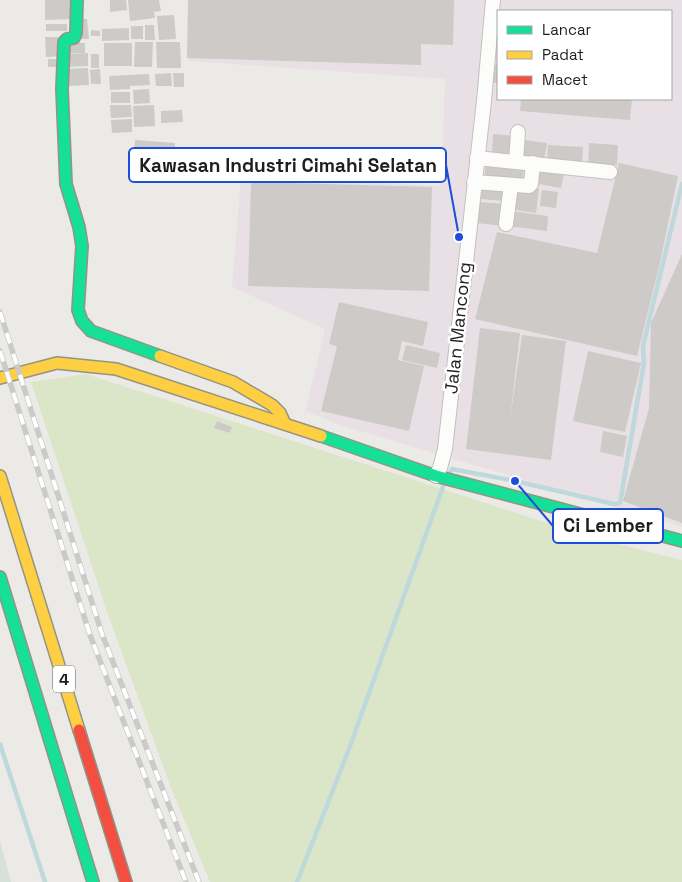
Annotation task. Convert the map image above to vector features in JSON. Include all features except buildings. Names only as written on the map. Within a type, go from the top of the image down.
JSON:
[{"type":"main road","points":[[77,0],[76,33],[74,38],[67,39],[64,42],[62,89],[66,184],[79,227],[82,246],[78,307],[82,321],[91,331],[232,382],[272,405],[280,413],[285,424]]},
{"type":"main road","points":[[0,378],[52,364],[63,363],[116,369],[439,474],[454,481],[682,541]]},
{"type":"main road","name":"4","points":[[0,476],[126,882]]},
{"type":"main road","name":"4","points":[[0,577],[93,882]]},
{"type":"street","name":"Jalan Mancong","points":[[439,474],[444,454],[493,0]]},
{"type":"street","points":[[516,161],[518,132]]},
{"type":"street","points":[[477,158],[610,172]]},
{"type":"street","points":[[474,182],[530,185],[533,163]]},
{"type":"street","points":[[506,224],[511,185]]},
{"type":"shaded area","points":[[189,0],[682,0],[682,527],[343,426],[305,411],[325,329],[232,287],[241,176],[441,186],[445,79],[189,61]]},
{"type":"shaded area","points":[[0,841],[11,882],[0,882]]},
{"type":"green space","points":[[86,374],[591,537],[682,560],[682,882],[210,882],[171,788],[108,615],[31,382]]},
{"type":"waterway","points":[[449,474],[452,469],[515,481],[614,504],[620,503],[644,363],[643,346],[682,184]]},
{"type":"waterway","points":[[297,882],[349,749],[444,484]]},
{"type":"waterway","points":[[0,744],[45,882]]},
{"type":"railway","points":[[0,312],[102,634],[199,882]]},
{"type":"railway","points":[[0,351],[90,635],[186,882]]},
{"type":"traffic: fast","points":[[77,0],[76,33],[74,38],[67,39],[64,42],[62,89],[66,184],[79,227],[82,246],[78,310],[82,321],[91,331],[160,356]]},
{"type":"traffic: fast","points":[[321,436],[436,476],[682,541]]},
{"type":"traffic: fast","points":[[0,577],[93,882]]},
{"type":"traffic: slow","points":[[160,356],[233,382],[272,405],[280,413],[285,424]]},
{"type":"traffic: slow","points":[[0,378],[57,363],[116,369],[321,436]]},
{"type":"traffic: slow","points":[[0,476],[79,730]]},
{"type":"traffic: jam","points":[[79,730],[126,882]]},
{"type":"place","name":"Kawasan Industri Cimahi Selatan","points":[[459,237]]},
{"type":"place","name":"Ci Lember","points":[[515,481]]}]
